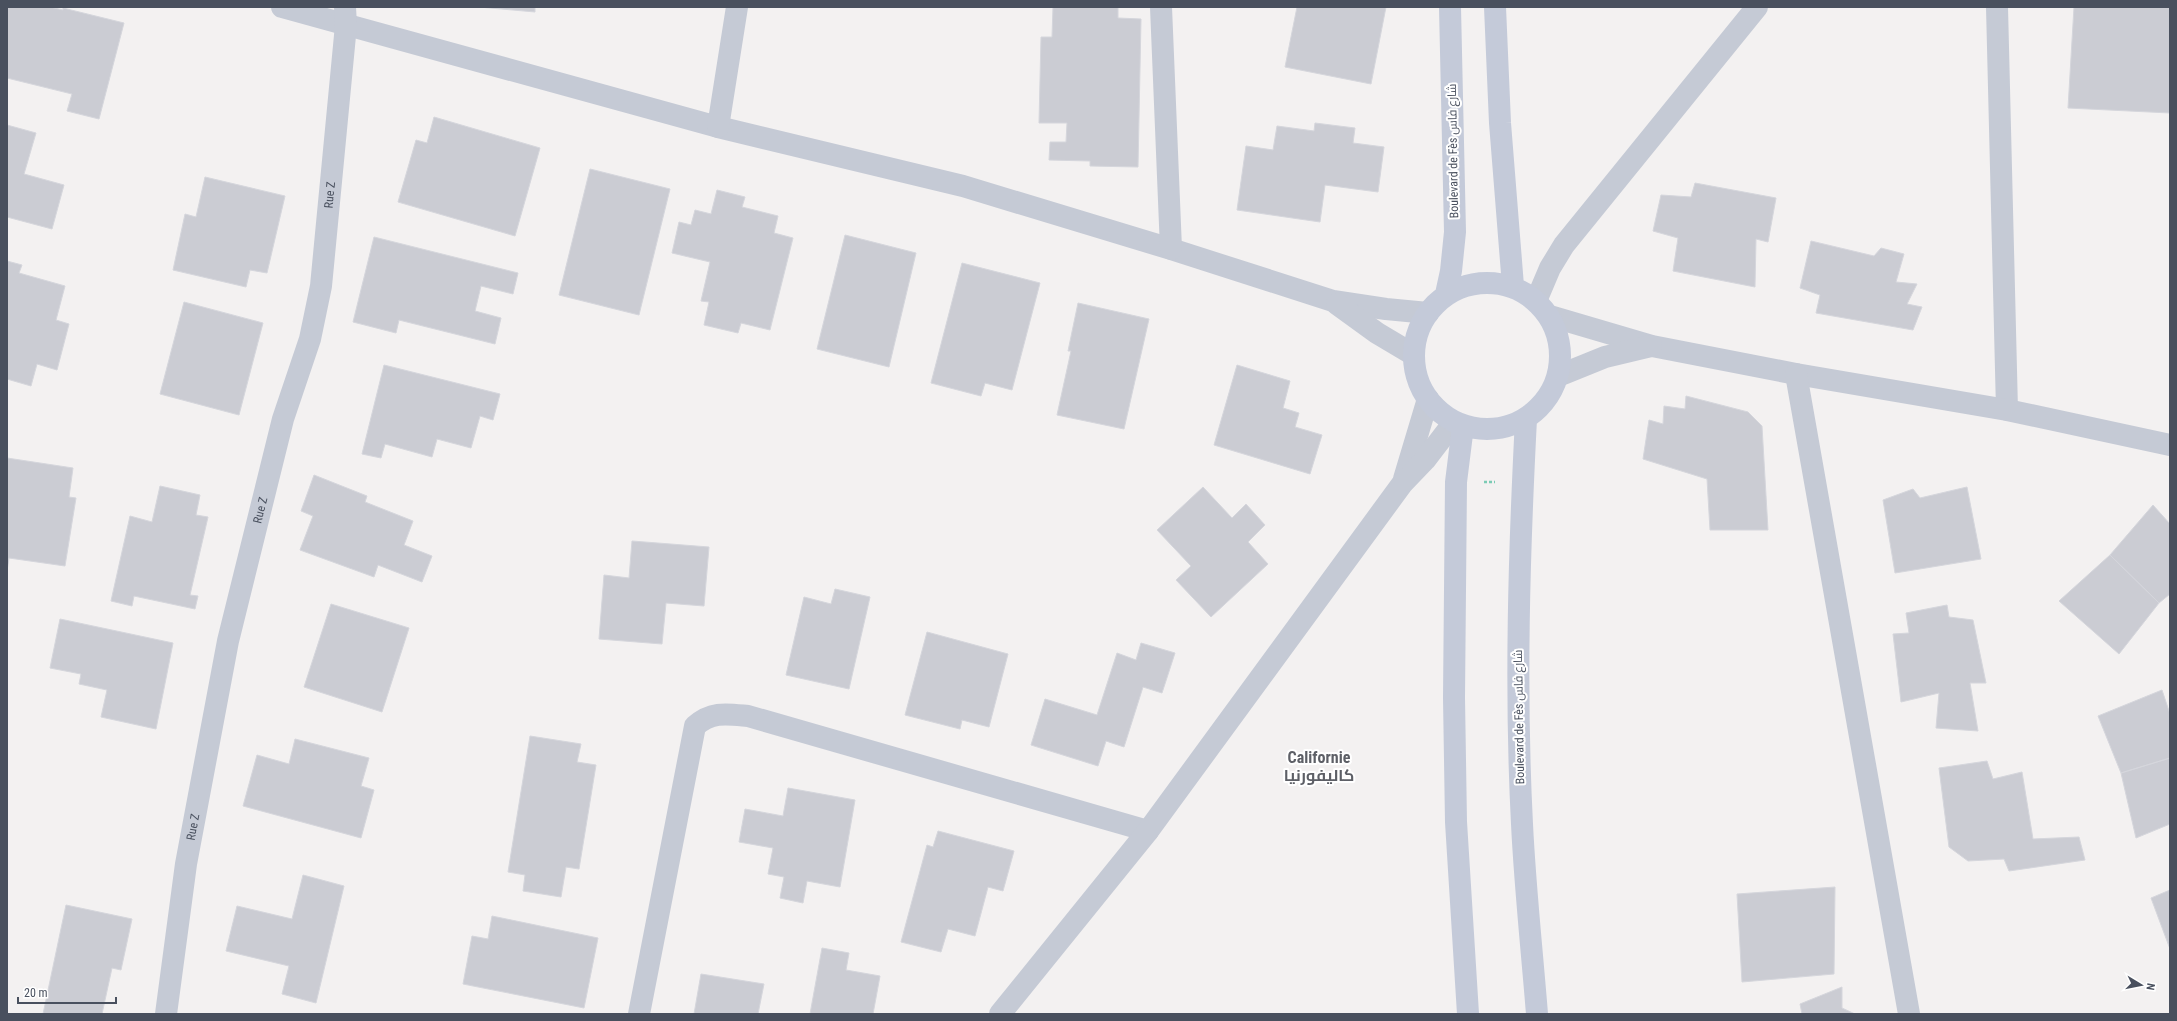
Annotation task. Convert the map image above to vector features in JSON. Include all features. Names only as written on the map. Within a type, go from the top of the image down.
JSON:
[{"type":"main road","name":"Boulevard de Fès شارع فاس","points":[[1446,294],[1451,271],[1455,232],[1450,7]]},
{"type":"main road","points":[[1495,7],[1501,139],[1513,286]]},
{"type":"main road","points":[[1490,282],[1513,286],[1543,309],[1560,346],[1558,376],[1551,393],[1540,408],[1526,419],[1506,428],[1484,430],[1459,424],[1439,412],[1428,399],[1417,378],[1414,355],[1417,333],[1428,313],[1446,294],[1467,285],[1490,282]]},
{"type":"main road","name":"Boulevard de Fès شارع فاس","points":[[1526,419],[1518,642],[1519,732],[1522,824],[1537,1014]]},
{"type":"main road","points":[[1459,424],[1456,482],[1454,613],[1456,822],[1468,1014]]},
{"type":"street","points":[[282,7],[345,16],[718,127],[962,186],[1171,249],[1333,301],[1386,309],[1428,313]]},
{"type":"street","points":[[718,127],[737,7]]},
{"type":"street","points":[[1161,7],[1171,249]]},
{"type":"street","points":[[1757,7],[1564,245],[1550,268],[1543,309],[1652,346],[1796,374],[2007,410],[2170,445]]},
{"type":"street","points":[[1997,7],[2007,410]]},
{"type":"street","name":"Rue Z","points":[[166,1014],[186,864],[228,641],[283,419],[310,339],[322,286],[345,16]]},
{"type":"street","points":[[1333,301],[1377,333],[1414,355]]},
{"type":"street","points":[[1558,376],[1606,357],[1652,346]]},
{"type":"street","points":[[1796,374],[1909,1014]]},
{"type":"street","points":[[1402,484],[1428,399]]},
{"type":"street","points":[[1000,1014],[1148,830],[1402,484],[1459,424]]},
{"type":"street","points":[[639,1014],[695,726],[704,718],[722,713],[748,716],[1148,830]]},
{"type":"path","points":[[1456,482],[1523,481]]},
{"type":"building","points":[[7,7],[50,7],[63,10],[63,8],[124,23],[99,119],[67,111],[72,94],[7,78]]},
{"type":"building","points":[[479,7],[535,7],[535,12]]},
{"type":"building","points":[[1053,7],[1118,7],[1118,18],[1141,19],[1138,167],[1090,166],[1090,161],[1049,160],[1050,142],[1066,142],[1067,123],[1039,123],[1041,37],[1052,37]]},
{"type":"building","points":[[1297,7],[1386,7],[1371,84],[1285,67]]},
{"type":"building","points":[[2074,7],[2170,7],[2170,113],[2068,108]]},
{"type":"building","points":[[434,117],[540,148],[515,236],[398,202],[416,140],[427,143]]},
{"type":"building","points":[[1315,123],[1355,128],[1353,143],[1384,147],[1378,192],[1325,185],[1320,222],[1237,210],[1246,146],[1273,150],[1277,126],[1314,131]]},
{"type":"building","points":[[7,125],[36,133],[24,174],[64,185],[52,229],[7,217]]},
{"type":"building","points":[[590,169],[670,189],[639,315],[559,295]]},
{"type":"building","points":[[205,177],[285,196],[267,273],[250,270],[246,287],[173,270],[185,214],[196,217]]},
{"type":"building","points":[[1695,183],[1776,198],[1768,242],[1756,239],[1755,287],[1673,271],[1678,238],[1653,231],[1661,195],[1691,197]]},
{"type":"building","points":[[717,190],[745,197],[742,207],[778,216],[774,233],[793,238],[770,330],[741,323],[738,333],[704,325],[709,302],[701,301],[710,262],[672,253],[679,222],[691,225],[695,210],[711,214]]},
{"type":"building","points":[[845,235],[916,253],[889,367],[817,349]]},
{"type":"building","points":[[374,237],[518,273],[513,294],[481,286],[475,311],[501,318],[495,344],[399,320],[396,333],[353,322]]},
{"type":"building","points":[[1811,241],[1874,256],[1881,248],[1904,254],[1896,282],[1917,284],[1907,304],[1922,307],[1913,330],[1816,313],[1820,295],[1800,288]]},
{"type":"building","points":[[7,261],[22,265],[19,273],[65,286],[56,320],[69,324],[57,370],[37,364],[31,386],[7,379]]},
{"type":"building","points":[[962,263],[1040,283],[1012,390],[985,383],[981,396],[931,383]]},
{"type":"building","points":[[184,302],[263,323],[239,415],[160,394]]},
{"type":"building","points":[[1078,303],[1149,319],[1124,429],[1057,415],[1071,351],[1068,351]]},
{"type":"building","points":[[384,365],[500,394],[493,420],[480,416],[471,448],[437,439],[432,457],[385,444],[381,458],[362,454]]},
{"type":"building","points":[[1237,365],[1290,381],[1283,408],[1299,413],[1295,427],[1322,435],[1310,474],[1214,445]]},
{"type":"building","points":[[1686,396],[1748,412],[1762,426],[1768,530],[1710,530],[1707,479],[1643,459],[1649,420],[1663,424],[1664,406],[1685,409]]},
{"type":"building","points":[[7,458],[73,468],[69,497],[76,498],[65,566],[9,558],[7,571]]},
{"type":"building","points":[[314,475],[367,496],[365,502],[413,521],[404,545],[432,556],[422,582],[378,565],[374,577],[300,550],[313,516],[301,511]]},
{"type":"building","points":[[160,486],[200,495],[196,515],[208,517],[190,595],[198,596],[195,609],[134,596],[132,606],[111,601],[130,516],[152,522]]},
{"type":"building","points":[[1203,487],[1232,518],[1246,504],[1265,525],[1248,542],[1268,564],[1211,617],[1176,580],[1191,566],[1157,530]]},
{"type":"building","points":[[1967,487],[1981,559],[1895,573],[1883,500],[1913,489],[1920,498]]},
{"type":"building","points":[[2153,505],[2170,524],[2170,594],[2159,603],[2110,555]]},
{"type":"building","points":[[632,541],[709,547],[704,606],[666,603],[662,644],[599,639],[604,575],[629,578]]},
{"type":"building","points":[[2110,555],[2159,603],[2119,654],[2059,601]]},
{"type":"building","points":[[835,589],[870,597],[849,689],[786,675],[804,597],[831,604]]},
{"type":"building","points":[[331,604],[409,628],[382,712],[304,687]]},
{"type":"building","points":[[1947,605],[1949,617],[1973,620],[1986,683],[1970,683],[1978,731],[1936,728],[1939,693],[1901,702],[1893,634],[1909,633],[1906,613]]},
{"type":"building","points":[[60,619],[173,643],[156,729],[101,717],[107,690],[79,684],[81,674],[50,668]]},
{"type":"building","points":[[927,632],[1008,654],[989,727],[962,720],[960,729],[905,715]]},
{"type":"building","points":[[1141,643],[1175,653],[1162,693],[1143,687],[1124,747],[1106,741],[1098,766],[1031,745],[1045,699],[1097,715],[1117,653],[1136,660]]},
{"type":"building","points":[[2162,690],[2170,714],[2170,758],[2121,773],[2098,716]]},
{"type":"building","points":[[530,736],[581,744],[577,762],[596,765],[579,869],[566,867],[561,897],[523,891],[525,875],[508,872]]},
{"type":"building","points":[[295,739],[369,758],[361,786],[374,790],[361,838],[243,806],[257,755],[289,764]]},
{"type":"building","points":[[2170,758],[2170,824],[2136,838],[2121,773]]},
{"type":"building","points":[[1987,761],[1993,779],[2022,772],[2033,839],[2079,837],[2085,860],[2009,871],[2004,859],[1968,861],[1949,847],[1939,768]]},
{"type":"building","points":[[788,788],[855,800],[840,887],[807,881],[803,903],[780,898],[784,877],[768,874],[773,848],[739,842],[745,809],[783,816]]},
{"type":"building","points":[[938,831],[1014,851],[1003,891],[988,887],[975,936],[948,929],[941,952],[901,942],[927,845],[933,847]]},
{"type":"building","points":[[303,875],[344,886],[316,1003],[282,994],[289,966],[226,951],[237,906],[292,919]]},
{"type":"building","points":[[1835,887],[1834,974],[1742,982],[1737,894]]},
{"type":"building","points":[[2170,890],[2170,949],[2151,898]]},
{"type":"building","points":[[66,905],[132,919],[121,970],[112,968],[102,1014],[43,1014]]},
{"type":"building","points":[[492,916],[598,938],[584,1008],[463,984],[472,936],[488,939]]},
{"type":"building","points":[[822,948],[849,953],[846,970],[880,976],[873,1014],[810,1014]]},
{"type":"building","points":[[701,974],[764,984],[758,1014],[694,1014]]},
{"type":"building","points":[[1842,987],[1842,1008],[1855,1014],[1802,1014],[1800,1004]]},
{"type":"district","name":"Californie كاليفورنيا","points":[[1319,766]]}]
